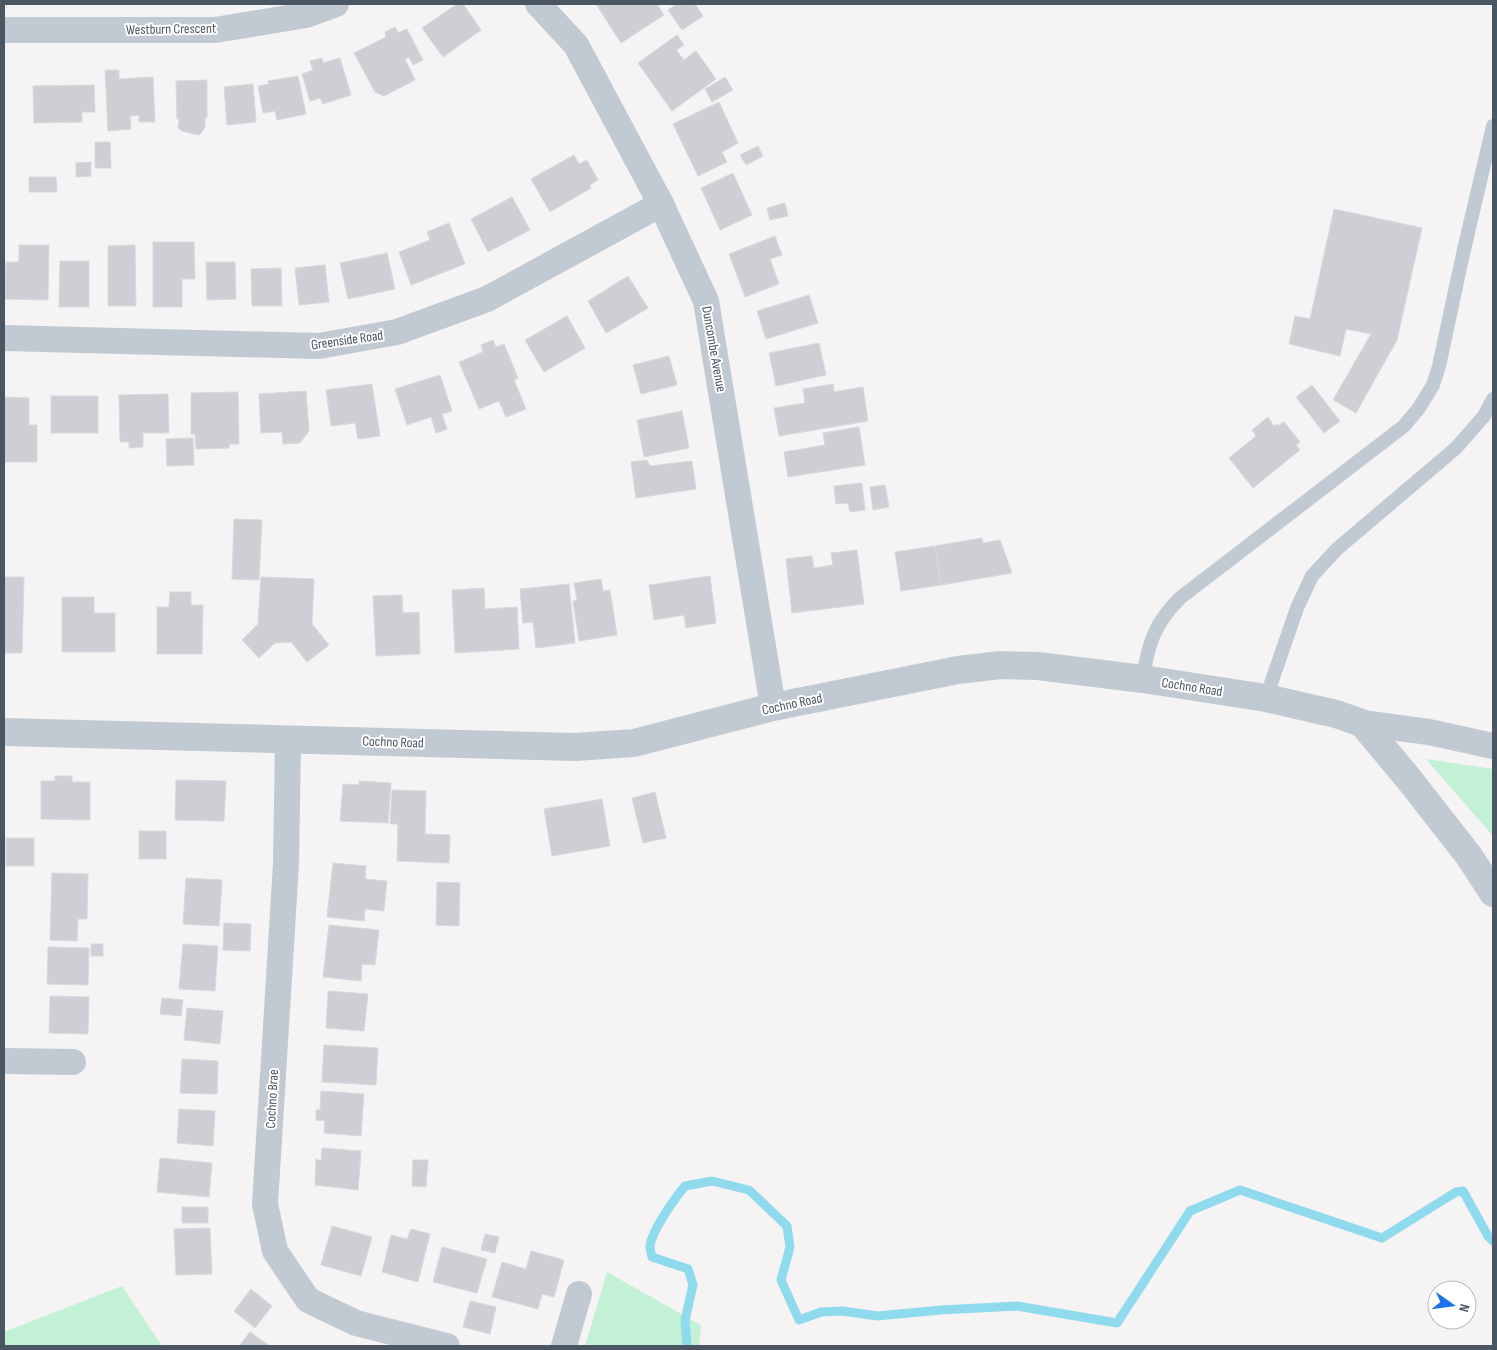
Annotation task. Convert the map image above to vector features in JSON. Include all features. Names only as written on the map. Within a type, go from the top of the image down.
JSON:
[{"type":"street","name":"Westburn Crescent","points":[[4,30],[215,30],[306,14],[336,4]]},
{"type":"street","name":"Duncombe Avenue","points":[[538,4],[576,45],[661,204],[706,301],[774,707]]},
{"type":"street","name":"Greenside Road","points":[[4,338],[319,346],[397,332],[487,299],[661,204]]},
{"type":"street","name":"Cochno Road","points":[[4,732],[575,747],[608,746],[634,743],[774,707],[958,670],[1001,665],[1038,666],[1266,698],[1336,714],[1362,723]]},
{"type":"street","points":[[1362,723],[1430,732],[1493,746]]},
{"type":"street","points":[[1362,723],[1456,840],[1493,893]]},
{"type":"street","name":"Cochno Brae","points":[[288,739],[286,864],[265,1204],[276,1251],[308,1300],[356,1323],[448,1346]]},
{"type":"street","points":[[4,1061],[73,1062]]},
{"type":"street","points":[[564,1346],[579,1294]]},
{"type":"lane","points":[[1142,680],[1148,649],[1155,630],[1168,610],[1180,598],[1404,426],[1419,408],[1433,385],[1439,366],[1493,126]]},
{"type":"lane","points":[[1266,698],[1297,608],[1312,576],[1337,549],[1456,448],[1484,416],[1493,399]]},
{"type":"green space","points":[[1426,759],[1493,769],[1493,836]]},
{"type":"green space","points":[[607,1272],[701,1325],[699,1346],[585,1346]]},
{"type":"green space","points":[[122,1286],[162,1346],[4,1346],[4,1332]]},
{"type":"building","points":[[457,4],[463,4],[481,30],[443,57],[422,28]]},
{"type":"building","points":[[596,4],[657,4],[664,15],[621,43]]},
{"type":"building","points":[[677,4],[695,4],[703,16],[682,30],[668,10]]},
{"type":"building","points":[[395,27],[398,33],[407,29],[423,60],[413,65],[409,57],[405,59],[415,80],[384,96],[375,92],[354,53],[386,37],[385,32]]},
{"type":"building","points":[[677,35],[684,45],[676,50],[684,60],[696,51],[716,79],[672,111],[638,63]]},
{"type":"building","points":[[322,58],[323,63],[340,58],[351,95],[323,104],[320,98],[310,101],[302,74],[313,70],[310,61]]},
{"type":"building","points":[[105,70],[119,70],[119,79],[153,77],[155,122],[139,122],[139,115],[130,116],[131,129],[108,131]]},
{"type":"building","points":[[298,76],[306,114],[277,120],[275,111],[263,113],[258,86],[269,84],[268,81]]},
{"type":"building","points":[[725,77],[733,90],[712,102],[705,89]]},
{"type":"building","points":[[207,80],[207,118],[205,118],[205,128],[199,135],[182,131],[178,128],[176,81]]},
{"type":"building","points":[[253,84],[256,122],[227,125],[224,87]]},
{"type":"building","points":[[94,85],[95,112],[82,112],[82,122],[34,123],[33,86]]},
{"type":"building","points":[[719,102],[738,143],[722,152],[727,162],[698,176],[673,124]]},
{"type":"building","points":[[95,142],[110,142],[111,168],[95,168]]},
{"type":"building","points":[[758,146],[763,156],[746,165],[740,155]]},
{"type":"building","points":[[574,155],[579,164],[587,160],[598,180],[590,185],[591,188],[550,212],[531,179]]},
{"type":"building","points":[[91,162],[91,176],[76,177],[76,163]]},
{"type":"building","points":[[733,173],[752,215],[720,230],[701,188]]},
{"type":"building","points":[[29,177],[56,177],[57,192],[29,192]]},
{"type":"building","points":[[512,197],[530,230],[488,252],[471,219]]},
{"type":"building","points":[[785,203],[788,216],[770,220],[767,208]]},
{"type":"building","points":[[1334,209],[1422,228],[1397,340],[1356,413],[1333,400],[1371,334],[1346,329],[1340,356],[1289,344],[1295,316],[1310,319]]},
{"type":"building","points":[[449,223],[465,264],[411,285],[399,252],[430,240],[427,232]]},
{"type":"building","points":[[775,236],[782,255],[770,259],[779,284],[745,297],[729,254]]},
{"type":"building","points":[[153,242],[194,242],[195,279],[182,279],[182,307],[153,307]]},
{"type":"building","points":[[19,245],[49,245],[48,300],[5,299],[6,262],[19,262]]},
{"type":"building","points":[[135,245],[136,306],[108,306],[108,246]]},
{"type":"building","points":[[387,253],[395,289],[348,299],[340,263]]},
{"type":"building","points":[[60,261],[89,261],[89,307],[59,307]]},
{"type":"building","points":[[206,262],[235,262],[236,299],[207,300]]},
{"type":"building","points":[[325,265],[329,302],[299,305],[295,268]]},
{"type":"building","points":[[281,268],[282,306],[252,306],[251,269]]},
{"type":"building","points":[[628,276],[648,308],[606,333],[588,301]]},
{"type":"building","points":[[809,295],[818,323],[766,339],[757,311]]},
{"type":"building","points":[[567,316],[585,348],[544,372],[525,340]]},
{"type":"building","points":[[493,340],[496,347],[504,344],[518,378],[514,380],[526,409],[506,417],[499,401],[479,409],[459,362],[483,352],[481,345]]},
{"type":"building","points":[[819,343],[826,375],[776,386],[769,353]]},
{"type":"building","points":[[669,356],[677,385],[641,394],[633,365]]},
{"type":"building","points":[[440,375],[452,411],[442,414],[447,429],[436,433],[431,417],[407,425],[395,389]]},
{"type":"building","points":[[372,384],[380,436],[358,439],[355,423],[331,426],[326,390]]},
{"type":"building","points":[[833,384],[834,392],[863,387],[868,421],[779,436],[774,408],[805,403],[803,389]]},
{"type":"building","points":[[1312,385],[1340,421],[1324,433],[1296,397]]},
{"type":"building","points":[[306,391],[309,431],[300,443],[283,444],[282,432],[261,433],[259,394]]},
{"type":"building","points":[[238,392],[239,444],[230,444],[229,448],[196,449],[195,434],[191,434],[191,393]]},
{"type":"building","points":[[168,394],[169,433],[143,433],[143,447],[129,448],[129,442],[120,442],[119,395]]},
{"type":"building","points":[[51,396],[98,396],[98,433],[51,433]]},
{"type":"building","points":[[4,397],[29,398],[29,425],[37,425],[37,462],[4,462]]},
{"type":"building","points":[[682,411],[689,448],[644,457],[637,420]]},
{"type":"building","points":[[1268,417],[1274,426],[1284,422],[1300,442],[1296,445],[1300,450],[1253,488],[1229,458],[1256,436],[1252,430]]},
{"type":"building","points":[[859,427],[865,465],[788,477],[784,452],[825,445],[823,433]]},
{"type":"building","points":[[193,438],[194,465],[167,466],[166,439]]},
{"type":"building","points":[[647,460],[650,466],[692,461],[696,489],[636,498],[631,462]]},
{"type":"building","points":[[862,483],[865,510],[850,512],[848,503],[836,504],[834,486]]},
{"type":"building","points":[[885,485],[889,507],[873,510],[870,487]]},
{"type":"building","points":[[234,519],[262,520],[259,580],[232,579]]},
{"type":"building","points":[[982,538],[983,543],[1000,540],[1012,573],[941,585],[935,546]]},
{"type":"building","points":[[935,546],[941,585],[901,591],[895,552]]},
{"type":"building","points":[[857,550],[864,604],[792,613],[786,559],[812,556],[814,568],[833,565],[831,553]]},
{"type":"building","points":[[710,576],[716,623],[686,628],[684,615],[654,620],[649,585]]},
{"type":"building","points":[[4,577],[24,577],[22,653],[4,653]]},
{"type":"building","points":[[261,577],[314,579],[312,624],[329,645],[307,662],[291,642],[275,643],[259,658],[242,640],[258,624]]},
{"type":"building","points":[[601,579],[603,591],[610,590],[617,635],[579,641],[573,601],[577,600],[574,583]]},
{"type":"building","points":[[569,584],[575,643],[536,648],[533,622],[523,623],[520,589]]},
{"type":"building","points":[[484,588],[485,609],[517,607],[519,649],[455,653],[452,590]]},
{"type":"building","points":[[170,592],[191,592],[191,605],[203,605],[202,654],[157,654],[157,607],[169,607]]},
{"type":"building","points":[[402,595],[403,613],[419,612],[420,654],[376,656],[373,596]]},
{"type":"building","points":[[62,597],[94,597],[94,613],[115,613],[115,652],[62,652]]},
{"type":"building","points":[[55,776],[72,776],[72,782],[90,782],[90,820],[41,819],[41,781],[55,781]]},
{"type":"building","points":[[176,780],[226,781],[224,821],[175,820]]},
{"type":"building","points":[[359,781],[391,783],[388,823],[340,821],[343,784],[359,785]]},
{"type":"building","points":[[392,790],[426,791],[425,834],[450,835],[449,863],[397,861],[398,824],[390,824]]},
{"type":"building","points":[[655,792],[666,838],[643,843],[632,798]]},
{"type":"building","points":[[602,799],[610,846],[552,856],[544,809]]},
{"type":"building","points":[[139,831],[166,831],[166,859],[139,859]]},
{"type":"building","points":[[6,838],[34,838],[34,866],[6,866]]},
{"type":"building","points":[[333,863],[366,866],[365,879],[387,881],[384,911],[365,909],[364,921],[327,917]]},
{"type":"building","points":[[52,873],[88,874],[87,919],[78,919],[77,941],[50,940]]},
{"type":"building","points":[[186,878],[222,880],[219,926],[183,924]]},
{"type":"building","points":[[437,882],[460,883],[459,926],[436,925]]},
{"type":"building","points":[[224,923],[251,924],[250,951],[223,950]]},
{"type":"building","points":[[329,925],[379,930],[375,965],[362,964],[361,981],[323,977]]},
{"type":"building","points":[[91,944],[103,944],[103,956],[91,956]]},
{"type":"building","points":[[183,944],[218,946],[215,991],[179,989]]},
{"type":"building","points":[[48,947],[89,948],[88,985],[47,984]]},
{"type":"building","points":[[328,991],[368,994],[364,1031],[326,1028]]},
{"type":"building","points":[[50,996],[89,997],[88,1034],[49,1033]]},
{"type":"building","points":[[162,998],[183,1000],[181,1016],[160,1014]]},
{"type":"building","points":[[187,1008],[223,1011],[220,1044],[184,1040]]},
{"type":"building","points":[[324,1045],[378,1048],[376,1085],[322,1082]]},
{"type":"building","points":[[182,1059],[218,1061],[217,1094],[180,1093]]},
{"type":"building","points":[[321,1091],[364,1094],[361,1136],[324,1133],[325,1121],[316,1120],[316,1110],[320,1110]]},
{"type":"building","points":[[179,1109],[215,1111],[213,1146],[177,1143]]},
{"type":"building","points":[[322,1148],[361,1151],[358,1190],[315,1185],[316,1159],[321,1161]]},
{"type":"building","points":[[160,1158],[212,1163],[209,1197],[157,1192]]},
{"type":"building","points":[[413,1160],[428,1160],[426,1187],[412,1186]]},
{"type":"building","points":[[182,1207],[208,1207],[208,1223],[182,1223]]},
{"type":"building","points":[[332,1226],[372,1237],[361,1276],[321,1265]]},
{"type":"building","points":[[210,1228],[212,1274],[176,1275],[174,1229]]},
{"type":"building","points":[[411,1229],[430,1234],[418,1282],[382,1272],[391,1235],[407,1239]]},
{"type":"building","points":[[485,1234],[499,1237],[495,1253],[481,1250]]},
{"type":"building","points":[[442,1247],[487,1259],[477,1293],[433,1282]]},
{"type":"building","points":[[531,1251],[564,1260],[554,1297],[542,1294],[538,1309],[492,1297],[502,1262],[526,1269]]},
{"type":"building","points":[[251,1289],[272,1306],[255,1328],[234,1311]]},
{"type":"building","points":[[470,1301],[496,1307],[490,1334],[463,1327]]},
{"type":"building","points":[[250,1332],[270,1346],[239,1346]]},
{"type":"waterway","points":[[687,1346],[685,1320],[693,1285],[688,1269],[652,1257],[650,1245],[660,1222],[685,1186],[712,1181],[749,1190],[787,1226],[790,1247],[781,1280],[799,1320],[821,1312],[843,1311],[877,1316],[1017,1306],[1117,1323],[1190,1211],[1240,1190],[1382,1238],[1456,1192],[1463,1191],[1488,1236],[1493,1241]]}]
